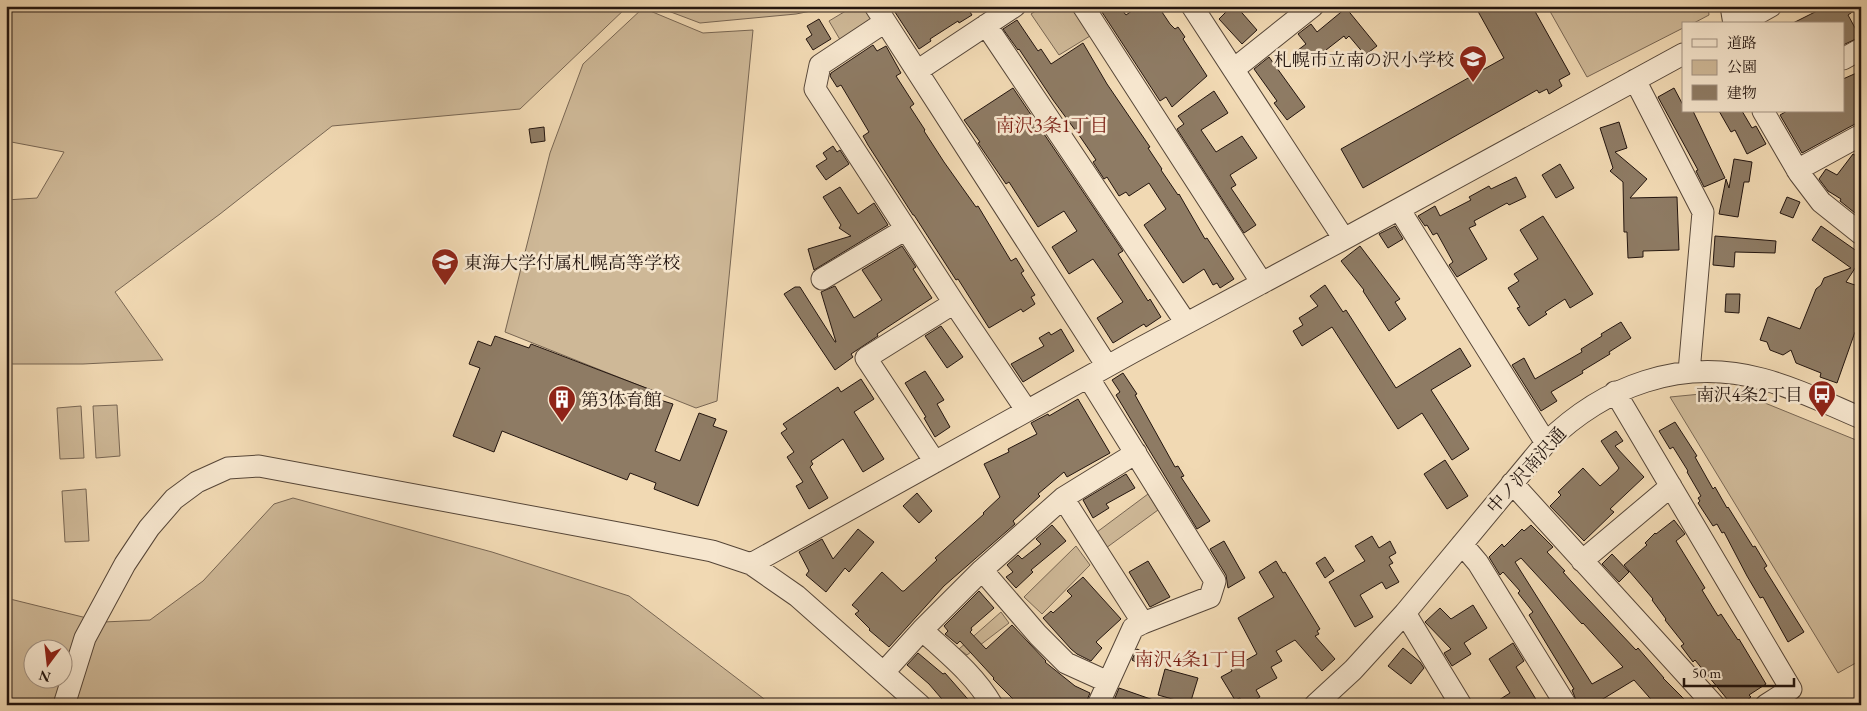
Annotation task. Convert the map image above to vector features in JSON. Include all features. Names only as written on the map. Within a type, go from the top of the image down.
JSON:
[{"type":"street","points":[[916,71],[1015,6]]},
{"type":"street","points":[[1083,6],[1262,282]]},
{"type":"street","points":[[1192,6],[1344,239]]},
{"type":"street","points":[[1234,69],[1313,6]]},
{"type":"street","points":[[1731,6],[1734,22]]},
{"type":"street","points":[[1743,22],[1771,6]]},
{"type":"street","points":[[1027,411],[954,303],[815,89],[820,64],[880,14],[1107,366]]},
{"type":"street","points":[[986,25],[1186,323]]},
{"type":"street","points":[[1844,58],[1861,49]]},
{"type":"street","points":[[751,564],[1107,366],[1682,55]]},
{"type":"street","points":[[1636,80],[1703,212],[1689,372]]},
{"type":"street","points":[[1764,112],[1798,170],[1821,202],[1861,234]]},
{"type":"street","points":[[1798,170],[1861,135]]},
{"type":"street","points":[[1399,209],[1546,443]]},
{"type":"street","points":[[822,279],[906,229]]},
{"type":"street","points":[[934,462],[866,358],[954,303]]},
{"type":"street","name":"中ノ沢南沢通","points":[[1315,705],[1353,670],[1405,613],[1546,443],[1584,410],[1615,392],[1651,379],[1674,374],[1689,372],[1731,373],[1761,378],[1786,386],[1861,418]]},
{"type":"street","points":[[1088,377],[1215,581],[1210,597],[1143,622],[1132,628],[1098,705]]},
{"type":"street","points":[[1615,392],[1791,689],[1766,705]]},
{"type":"street","points":[[884,672],[922,630],[982,570],[1063,498],[1136,453]]},
{"type":"street","points":[[64,705],[86,638],[125,564],[149,528],[174,499],[197,482],[228,468],[259,466],[712,551],[751,564],[796,596],[920,705]]},
{"type":"street","points":[[1512,483],[1714,705]]},
{"type":"street","points":[[1582,561],[1670,486]]},
{"type":"street","points":[[1063,498],[1143,622]]},
{"type":"street","points":[[1462,544],[1478,563],[1566,705]]},
{"type":"street","points":[[982,570],[1038,635],[1066,663],[1108,682]]},
{"type":"street","points":[[1405,613],[1461,705]]},
{"type":"street","points":[[922,630],[961,666],[984,691],[992,705]]},
{"type":"green space","points":[[6,6],[628,6],[520,109],[332,126],[220,214],[115,292],[163,360],[83,364],[12,364],[6,343],[6,200],[37,198],[64,152],[6,141]]},
{"type":"green space","points":[[655,6],[836,6],[796,14],[700,23]]},
{"type":"green space","points":[[854,6],[869,6],[877,21],[842,43],[829,21]]},
{"type":"green space","points":[[1043,6],[1070,6],[1090,36],[1059,55],[1031,14]]},
{"type":"green space","points":[[1547,6],[1708,6],[1709,15],[1696,22],[1682,22],[1682,29],[1587,77]]},
{"type":"green space","points":[[643,8],[703,33],[753,30],[717,401],[696,408],[505,332],[550,153],[583,64]]},
{"type":"green space","points":[[1701,394],[1733,395],[1760,401],[1861,442],[1861,660],[1838,673],[1670,397]]},
{"type":"green space","points":[[117,405],[120,456],[96,458],[93,406]]},
{"type":"green space","points":[[81,406],[84,458],[60,459],[57,408]]},
{"type":"green space","points":[[86,489],[89,541],[65,542],[62,491]]},
{"type":"green space","points":[[1148,494],[1158,510],[1106,548],[1097,532]]},
{"type":"green space","points":[[293,498],[492,552],[629,596],[772,705],[6,705],[6,598],[103,622],[150,620],[203,581],[274,504]]},
{"type":"green space","points":[[1076,546],[1090,565],[1042,614],[1024,597]]},
{"type":"green space","points":[[1001,612],[1009,623],[967,655],[959,649]]},
{"type":"building","points":[[891,6],[966,6],[972,15],[959,23],[958,21],[930,39],[931,41],[919,49]]},
{"type":"building","points":[[1098,6],[1119,6],[1126,15],[1139,6],[1158,6],[1170,24],[1175,29],[1178,27],[1185,37],[1183,39],[1207,76],[1172,107],[1166,97],[1160,101]]},
{"type":"building","points":[[1232,6],[1236,6],[1257,30],[1242,44],[1219,19]]},
{"type":"building","points":[[1475,6],[1532,6],[1570,74],[1559,80],[1562,86],[1549,94],[1547,89],[1539,93],[1537,90],[1363,188],[1341,149],[1504,58]]},
{"type":"building","points":[[1827,6],[1861,6],[1848,15],[1860,37],[1844,45],[1844,22],[1795,22]]},
{"type":"building","points":[[1346,8],[1377,46],[1365,55],[1349,36],[1346,39],[1344,36],[1308,64],[1298,50],[1306,44],[1298,34],[1311,24],[1317,32]]},
{"type":"building","points":[[819,19],[831,39],[813,50],[806,39],[812,35],[807,26]]},
{"type":"building","points":[[1017,20],[1038,51],[1041,49],[1051,64],[1083,43],[1107,84],[1150,147],[1148,148],[1161,170],[1179,194],[1205,239],[1207,238],[1234,279],[1220,288],[1217,283],[1213,285],[1204,269],[1183,283],[1144,225],[1166,209],[1149,183],[1129,196],[1126,192],[1119,196],[1107,177],[1104,179],[1093,162],[1096,160],[1003,29]]},
{"type":"building","points":[[873,45],[877,51],[886,46],[901,73],[896,76],[914,104],[910,107],[924,131],[976,207],[978,206],[1011,261],[1016,258],[1024,271],[1021,273],[1035,295],[1031,297],[1035,304],[1023,312],[1021,309],[989,328],[868,145],[863,136],[869,132],[841,85],[837,87],[830,76],[831,73]]},
{"type":"building","points":[[1269,57],[1305,107],[1287,120],[1274,103],[1277,101],[1254,69]]},
{"type":"building","points":[[1861,71],[1861,123],[1855,124],[1802,153],[1780,115],[1785,112],[1844,112],[1844,79]]},
{"type":"building","points":[[1013,88],[1123,251],[1118,254],[1148,301],[1150,299],[1161,317],[1146,327],[1144,324],[1113,343],[1097,318],[1123,302],[1093,259],[1069,274],[1052,247],[1077,231],[1064,211],[1038,227],[1009,182],[1006,184],[964,120]]},
{"type":"building","points":[[1674,88],[1682,103],[1682,112],[1693,112],[1725,178],[1704,187],[1696,171],[1698,170],[1658,97]]},
{"type":"building","points":[[1214,91],[1228,113],[1201,130],[1216,152],[1242,136],[1257,158],[1230,175],[1236,185],[1231,188],[1256,225],[1244,233],[1177,129],[1184,124],[1178,116]]},
{"type":"building","points":[[1720,112],[1743,112],[1752,128],[1756,126],[1766,144],[1747,154],[1735,130],[1731,132]]},
{"type":"building","points":[[1619,122],[1627,148],[1615,152],[1647,179],[1630,198],[1677,197],[1679,250],[1643,251],[1643,257],[1628,258],[1627,232],[1624,232],[1623,182],[1610,171],[1613,168],[1600,128]]},
{"type":"building","points":[[544,127],[545,141],[531,143],[529,129]]},
{"type":"building","points":[[833,146],[837,152],[840,150],[849,164],[826,180],[816,166],[827,159],[823,153]]},
{"type":"building","points":[[1853,154],[1861,159],[1861,204],[1855,213],[1840,201],[1841,199],[1828,191],[1819,179],[1826,169],[1837,175]]},
{"type":"building","points":[[1734,159],[1752,162],[1749,182],[1744,182],[1738,217],[1719,214],[1726,179],[1729,188]]},
{"type":"building","points":[[1560,164],[1574,188],[1556,198],[1542,175]]},
{"type":"building","points":[[1516,177],[1526,197],[1509,205],[1507,203],[1474,221],[1476,225],[1469,228],[1487,259],[1457,277],[1449,265],[1453,262],[1437,233],[1433,235],[1418,216],[1435,206],[1440,216],[1471,200],[1469,197],[1489,186],[1491,189]]},
{"type":"building","points":[[840,187],[858,214],[874,203],[888,225],[814,270],[808,249],[851,236],[839,228],[841,225],[823,197]]},
{"type":"building","points":[[1787,197],[1800,202],[1793,218],[1780,213]]},
{"type":"building","points":[[1543,216],[1593,294],[1570,308],[1565,299],[1545,312],[1547,314],[1529,326],[1517,308],[1520,307],[1508,288],[1519,281],[1514,274],[1538,259],[1520,230]]},
{"type":"building","points":[[1395,226],[1403,239],[1388,248],[1379,234]]},
{"type":"building","points":[[1821,226],[1861,254],[1861,259],[1846,282],[1861,287],[1861,334],[1855,332],[1837,383],[1820,377],[1821,373],[1796,363],[1791,350],[1783,355],[1770,350],[1767,342],[1760,340],[1768,317],[1800,329],[1816,289],[1821,285],[1824,278],[1851,268],[1812,240]]},
{"type":"building","points":[[1715,236],[1776,241],[1775,253],[1735,252],[1734,267],[1713,265]]},
{"type":"building","points":[[902,246],[916,267],[913,269],[932,298],[877,334],[878,336],[851,354],[853,357],[835,370],[784,294],[795,287],[800,287],[836,342],[821,292],[835,286],[854,318],[882,300],[862,270]]},
{"type":"building","points":[[1360,246],[1400,299],[1395,302],[1406,319],[1389,331],[1364,290],[1341,261]]},
{"type":"building","points":[[1325,285],[1343,312],[1346,310],[1396,388],[1460,348],[1471,366],[1431,390],[1469,449],[1452,460],[1422,413],[1398,429],[1332,327],[1302,346],[1293,331],[1303,325],[1299,318],[1318,306],[1310,296]]},
{"type":"building","points":[[1726,294],[1740,294],[1739,313],[1725,312]]},
{"type":"building","points":[[1621,322],[1631,338],[1609,352],[1610,354],[1582,371],[1583,373],[1551,392],[1557,401],[1541,411],[1512,365],[1524,358],[1535,379],[1582,352],[1581,349]]},
{"type":"building","points":[[941,326],[963,357],[947,368],[925,336]]},
{"type":"building","points":[[1061,329],[1074,351],[1023,382],[1011,364],[1044,346],[1039,338],[1049,332],[1051,335]]},
{"type":"building","name":"第3体育館","points":[[495,336],[529,348],[531,344],[662,394],[660,400],[673,404],[655,451],[680,461],[699,413],[716,419],[713,426],[727,431],[698,506],[654,489],[656,483],[630,473],[627,480],[502,431],[494,452],[453,436],[480,368],[469,364],[478,341],[491,346]]},
{"type":"building","points":[[925,371],[944,400],[937,404],[950,427],[935,437],[924,418],[926,417],[905,383]]},
{"type":"building","points":[[1123,373],[1137,394],[1135,395],[1175,467],[1178,466],[1184,476],[1181,477],[1210,521],[1197,529],[1116,395],[1120,392],[1112,380]]},
{"type":"building","points":[[861,379],[874,399],[854,412],[884,459],[863,472],[843,439],[811,461],[813,464],[810,467],[828,498],[809,509],[796,486],[803,482],[787,457],[794,452],[781,433],[787,429],[783,424],[838,387],[841,392]]},
{"type":"building","points":[[1078,399],[1110,453],[1067,477],[1064,472],[1038,494],[1040,496],[1013,521],[1015,524],[944,586],[889,647],[869,630],[855,614],[859,611],[852,605],[882,572],[904,591],[937,560],[935,558],[1000,497],[984,464],[1009,452],[1008,449],[1037,434],[1031,423],[1048,414],[1049,416]]},
{"type":"building","points":[[1675,422],[1697,456],[1695,457],[1713,489],[1715,487],[1753,547],[1755,546],[1767,566],[1764,568],[1804,632],[1788,642],[1763,597],[1760,598],[1747,576],[1724,532],[1722,533],[1717,524],[1713,526],[1698,503],[1700,501],[1698,498],[1701,496],[1688,471],[1673,447],[1670,449],[1659,431]]},
{"type":"building","points":[[1616,431],[1623,441],[1615,446],[1644,477],[1610,509],[1614,512],[1584,541],[1550,506],[1561,495],[1558,492],[1583,468],[1600,486],[1617,471],[1619,468],[1601,441]]},
{"type":"building","points":[[1445,460],[1468,496],[1447,509],[1424,474]]},
{"type":"building","points":[[1126,474],[1135,488],[1106,504],[1109,508],[1093,518],[1083,500]]},
{"type":"building","points":[[917,493],[932,511],[919,523],[903,506]]},
{"type":"building","points":[[1674,520],[1685,534],[1676,541],[1705,588],[1702,590],[1718,616],[1721,614],[1739,639],[1766,684],[1749,695],[1751,697],[1741,705],[1732,705],[1695,660],[1693,662],[1681,646],[1684,644],[1665,620],[1653,599],[1624,565],[1647,545],[1645,543],[1655,533]]},
{"type":"building","points":[[1052,525],[1066,541],[1031,570],[1033,572],[1016,588],[1006,577],[1013,572],[1007,565],[1018,555],[1022,559],[1041,544],[1036,539]]},
{"type":"building","points":[[1531,525],[1553,547],[1547,552],[1565,571],[1563,572],[1636,650],[1638,648],[1663,678],[1690,705],[1656,705],[1634,680],[1593,705],[1578,705],[1572,690],[1574,689],[1529,615],[1533,612],[1518,593],[1520,591],[1503,572],[1500,575],[1489,557],[1502,544],[1504,547],[1522,529],[1524,531]],"holes":[[[1521,558],[1623,667],[1592,684],[1515,562]]]},
{"type":"building","points":[[858,529],[874,542],[849,572],[845,568],[826,592],[806,575],[809,571],[799,552],[822,539],[833,559]]},
{"type":"building","points":[[1372,536],[1379,548],[1390,541],[1396,553],[1389,557],[1393,563],[1389,565],[1399,582],[1386,589],[1382,582],[1360,595],[1373,617],[1355,627],[1329,582],[1365,561],[1355,546]]},
{"type":"building","points":[[1224,541],[1245,578],[1228,588],[1226,575],[1210,549]]},
{"type":"building","points":[[1612,554],[1629,572],[1619,582],[1602,564]]},
{"type":"building","points":[[1325,557],[1334,571],[1325,578],[1316,563]]},
{"type":"building","points":[[1148,561],[1170,597],[1150,607],[1129,572]]},
{"type":"building","points":[[1276,561],[1283,573],[1285,572],[1320,629],[1317,631],[1319,634],[1315,636],[1335,659],[1322,671],[1295,640],[1276,651],[1282,661],[1271,667],[1277,678],[1256,690],[1260,697],[1244,705],[1240,698],[1235,700],[1221,677],[1257,654],[1238,618],[1274,597],[1259,572]]},
{"type":"building","points":[[1083,577],[1121,619],[1096,642],[1102,648],[1091,661],[1071,649],[1043,618],[1051,611],[1053,613],[1072,596],[1067,591]]},
{"type":"building","points":[[979,591],[994,608],[971,628],[970,632],[986,649],[1012,625],[1045,662],[1075,686],[1090,693],[1085,705],[1019,705],[960,641],[957,644],[945,634],[948,631],[944,626]]},
{"type":"building","points":[[1473,605],[1487,628],[1464,643],[1471,654],[1452,666],[1444,653],[1451,649],[1425,622],[1440,608],[1451,619]]},
{"type":"building","points":[[1513,643],[1524,661],[1516,667],[1537,701],[1531,705],[1491,705],[1510,693],[1489,659]]},
{"type":"building","points":[[1403,648],[1420,662],[1424,668],[1411,684],[1388,666]]},
{"type":"building","points":[[1137,649],[1147,654],[1141,665],[1132,660]]},
{"type":"building","points":[[918,653],[943,674],[945,673],[973,705],[947,705],[929,684],[907,665]]},
{"type":"building","points":[[1165,669],[1198,678],[1190,704],[1158,695]]},
{"type":"building","points":[[1119,688],[1162,703],[1162,705],[1117,705],[1113,703]]},
{"type":"place","name":"札幌市立南の沢小学校","points":[[1473,83]]},
{"type":"place","name":"東海大学付属札幌高等学校","points":[[445,286]]},
{"type":"place","name":"南沢4条2丁目","points":[[1822,418]]},
{"type":"place","name":"第3体育館","points":[[562,423]]},
{"type":"district","name":"南沢3条1丁目","points":[[1052,125]]},
{"type":"district","name":"南沢4条1丁目","points":[[1191,659]]}]
